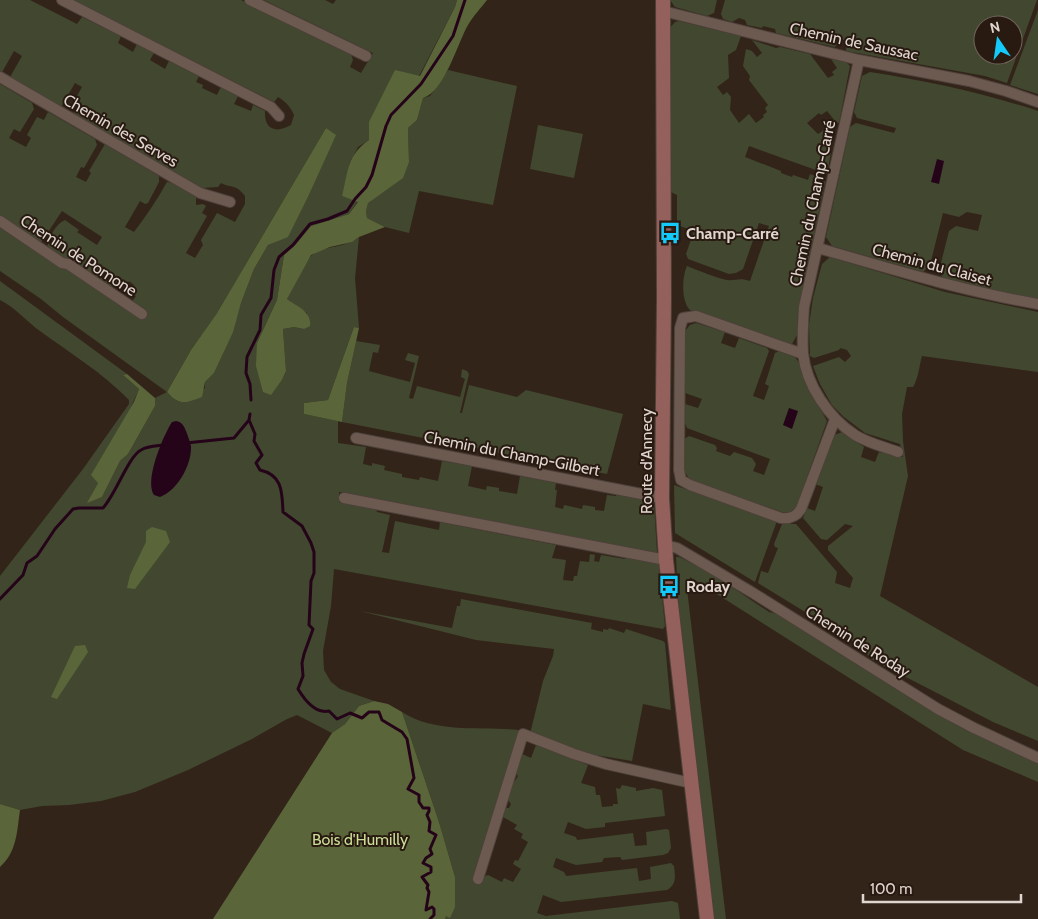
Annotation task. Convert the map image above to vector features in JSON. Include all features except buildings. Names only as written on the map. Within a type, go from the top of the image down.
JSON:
[{"type":"main road","name":"Route d'Annecy","points":[[663,5],[664,306],[662,498],[666,560],[707,919]]},
{"type":"street","points":[[62,0],[271,107],[279,116]]},
{"type":"street","points":[[250,0],[366,56]]},
{"type":"street","name":"Chemin de Saussac","points":[[663,5],[859,60],[969,81],[1038,102]]},
{"type":"street","name":"Chemin du Champ-Carré","points":[[859,60],[804,307],[802,327],[803,354],[810,379],[821,399],[835,418],[856,436],[872,444],[898,452]]},
{"type":"street","name":"Chemin des Serves","points":[[0,78],[200,193],[230,202]]},
{"type":"street","name":"Chemin de Pomone","points":[[0,222],[62,263],[68,264],[142,314]]},
{"type":"street","name":"Chemin du Claiset","points":[[818,248],[932,281],[1001,298],[1038,304]]},
{"type":"street","points":[[803,354],[696,316],[683,318],[680,328],[679,470],[681,480],[781,518],[792,518],[801,509],[835,418]]},
{"type":"street","name":"Chemin du Champ-Gilbert","points":[[356,438],[662,498]]},
{"type":"street","points":[[344,498],[666,560]]},
{"type":"street","name":"Chemin de Roday","points":[[665,545],[677,548],[753,592],[938,709],[1038,758]]},
{"type":"street","points":[[478,879],[522,734],[606,764],[691,784]]},
{"type":"green space","points":[[0,0],[30,0],[77,24],[82,17],[121,36],[118,43],[133,52],[137,44],[154,53],[150,60],[165,69],[169,61],[199,76],[196,82],[203,85],[202,88],[217,95],[221,87],[238,96],[234,104],[251,111],[253,105],[265,111],[265,118],[269,126],[281,129],[291,125],[294,115],[288,104],[278,97],[274,102],[73,0],[241,0],[351,54],[353,60],[350,67],[361,73],[373,53],[264,0],[325,0],[333,4],[336,0],[457,0],[419,76],[369,140],[358,147],[350,163],[342,196],[358,201],[349,214],[311,226],[284,255],[277,300],[257,343],[271,394],[282,380],[286,371],[283,329],[294,327],[304,329],[307,313],[287,299],[303,268],[312,255],[354,241],[359,237],[355,278],[359,328],[354,327],[328,400],[304,403],[304,414],[338,421],[338,443],[366,447],[363,464],[372,466],[372,463],[385,466],[384,470],[402,474],[402,477],[419,480],[420,477],[438,481],[442,461],[472,466],[468,486],[486,490],[487,486],[499,488],[499,491],[517,494],[520,476],[556,483],[555,507],[563,509],[564,505],[582,509],[583,505],[595,507],[595,510],[604,511],[607,495],[649,500],[654,503],[657,552],[654,555],[339,492],[339,502],[376,509],[377,512],[390,515],[382,552],[389,553],[395,521],[439,530],[440,522],[556,545],[552,558],[566,560],[563,580],[573,581],[574,576],[577,576],[580,561],[589,562],[590,554],[595,555],[594,561],[599,562],[601,555],[625,559],[626,556],[657,563],[659,565],[665,626],[663,629],[334,569],[331,606],[323,651],[324,670],[331,682],[340,689],[374,701],[359,706],[345,724],[332,733],[297,715],[188,770],[135,792],[101,801],[42,806],[20,810],[0,804],[0,576],[83,469],[129,404],[129,400],[97,372],[0,300],[0,281],[127,374],[123,375],[139,389],[88,502],[102,497],[120,461],[128,454],[155,406],[155,398],[167,392],[0,271],[0,226],[68,267],[143,318],[147,311],[141,306],[137,308],[132,302],[136,296],[129,292],[134,285],[129,281],[124,288],[117,283],[113,290],[47,248],[53,232],[65,220],[79,230],[77,232],[97,245],[102,237],[62,211],[40,244],[0,218],[0,84],[32,103],[34,109],[20,132],[14,129],[9,138],[26,147],[31,138],[27,135],[37,117],[44,120],[48,112],[95,139],[97,145],[84,168],[81,167],[76,177],[86,182],[91,173],[89,171],[105,144],[159,176],[159,182],[148,203],[145,204],[140,201],[125,227],[134,232],[167,182],[172,183],[196,197],[196,205],[203,204],[206,206],[202,213],[207,216],[186,253],[195,258],[203,245],[201,240],[217,213],[235,222],[245,204],[245,196],[236,188],[221,183],[218,187],[202,188],[73,115],[75,109],[71,107],[82,87],[75,83],[61,107],[9,79],[22,56],[14,51],[0,73]],"holes":[[[326,128],[335,135],[308,197],[288,236],[268,245],[254,269],[232,332],[214,373],[205,382],[205,388],[186,401],[177,401],[167,392],[191,350],[217,313]]]},
{"type":"green space","points":[[457,0],[487,0],[468,25],[444,77],[431,94],[423,98],[417,120],[408,128],[409,162],[403,178],[368,203],[367,218],[385,227],[359,237],[352,242],[330,247],[311,255],[287,299],[306,313],[309,317],[310,326],[304,329],[294,327],[283,329],[286,371],[271,395],[263,392],[256,366],[257,343],[277,300],[284,255],[311,226],[349,214],[358,202],[342,196],[352,158],[369,140],[369,122],[395,70],[420,76]]},
{"type":"green space","points":[[670,0],[717,0],[714,13],[707,16],[675,7]]},
{"type":"green space","points":[[725,0],[1037,0],[1023,39],[1023,15],[973,15],[973,65],[1014,65],[1007,83],[985,76],[846,51],[847,41],[840,39],[835,47],[776,33],[775,29],[763,26],[762,28],[747,25],[745,20],[739,18],[732,22],[723,19],[721,14]]},
{"type":"green space","points":[[1038,10],[1038,94],[1010,85],[1017,65],[1023,65],[1023,50]]},
{"type":"green space","points":[[679,21],[741,36],[736,50],[728,55],[729,78],[717,87],[723,95],[727,92],[731,97],[730,110],[739,123],[749,114],[756,123],[767,112],[765,108],[768,105],[749,80],[750,76],[743,66],[746,49],[752,51],[757,57],[762,53],[752,40],[776,48],[780,47],[810,54],[828,78],[834,75],[832,72],[837,68],[831,59],[846,62],[850,66],[839,123],[827,111],[821,115],[819,113],[807,123],[818,134],[824,130],[833,141],[827,174],[749,146],[745,157],[792,177],[793,175],[808,180],[810,174],[823,179],[825,182],[798,313],[797,335],[792,344],[787,344],[690,310],[685,301],[683,282],[687,266],[727,280],[743,279],[750,281],[769,226],[759,223],[743,269],[736,273],[729,274],[688,259],[686,254],[694,231],[677,225],[677,195],[671,192],[669,29],[675,22]]},
{"type":"green space","points":[[448,70],[517,86],[493,205],[419,191],[409,233],[385,227],[367,218],[368,202],[409,162],[408,128],[417,120],[423,98],[430,96]]},
{"type":"green space","points":[[870,72],[955,88],[1038,111],[1038,300],[943,278],[939,271],[949,231],[956,226],[978,231],[982,215],[967,212],[959,217],[943,213],[930,265],[923,272],[832,246],[826,237],[850,127],[856,123],[894,133],[896,128],[857,118],[854,112],[862,76]]},
{"type":"green space","points":[[538,125],[583,134],[574,178],[530,169]]},
{"type":"green space","points":[[326,128],[336,135],[308,197],[288,237],[268,245],[254,269],[241,303],[233,332],[214,373],[205,382],[202,397],[187,402],[175,400],[167,392],[191,350],[217,313]]},
{"type":"green space","points":[[830,257],[945,292],[1038,312],[1038,372],[922,356],[915,383],[913,387],[907,387],[902,414],[903,441],[908,476],[880,596],[1038,687],[1038,741],[993,722],[873,660],[854,642],[758,583],[761,571],[768,573],[778,548],[774,544],[782,524],[796,524],[837,572],[835,583],[850,588],[853,578],[828,550],[828,546],[853,526],[845,524],[827,540],[821,539],[803,518],[807,508],[815,511],[823,487],[815,484],[832,436],[842,432],[864,447],[861,457],[875,462],[879,452],[903,457],[900,444],[865,433],[832,405],[820,384],[813,366],[839,357],[845,362],[851,356],[847,350],[840,348],[839,350],[814,358],[810,356],[809,325],[813,298],[822,264]]},
{"type":"green space","points":[[696,323],[725,332],[721,343],[735,348],[739,338],[767,348],[769,351],[753,396],[764,400],[769,386],[765,384],[775,353],[779,351],[795,357],[800,364],[807,386],[827,421],[796,508],[790,512],[782,512],[690,480],[685,472],[684,439],[689,436],[715,445],[716,451],[730,456],[734,452],[752,458],[756,464],[753,471],[764,475],[770,459],[687,428],[685,423],[685,404],[698,408],[702,399],[685,393],[685,331],[690,325]]},
{"type":"green space","points":[[354,327],[359,328],[347,383],[342,422],[304,414],[304,403],[328,400]]},
{"type":"green space","points":[[356,341],[380,345],[378,353],[373,352],[369,371],[410,382],[415,363],[405,360],[408,353],[419,356],[409,398],[413,399],[417,386],[460,397],[465,379],[461,377],[462,369],[467,371],[469,374],[460,413],[462,413],[469,385],[517,397],[526,390],[623,414],[607,474],[342,422],[347,383]]},
{"type":"green space","points":[[127,374],[155,398],[155,406],[128,454],[120,461],[102,497],[87,503],[98,483],[91,475],[134,402],[139,389],[123,375]]},
{"type":"green space","points":[[674,485],[777,521],[755,582],[675,533]]},
{"type":"green space","points":[[152,527],[166,531],[170,542],[135,589],[127,588],[130,575],[146,542],[146,531]]},
{"type":"green space","points":[[676,557],[711,573],[769,612],[777,614],[922,705],[1038,762],[1038,782],[963,750],[690,577],[687,589],[726,919],[713,919],[679,617]]},
{"type":"green space","points":[[461,599],[592,623],[591,629],[603,632],[603,629],[608,630],[609,628],[624,633],[626,629],[663,641],[665,643],[671,710],[643,704],[632,761],[584,753],[530,734],[543,681],[554,649],[476,640],[360,611],[452,628],[457,606],[460,606]]},
{"type":"green space","points":[[85,645],[88,652],[57,699],[51,697],[75,646]]},
{"type":"green space","name":"Bois d'Humilly","points":[[374,701],[388,704],[402,712],[439,822],[455,877],[455,907],[450,918],[446,916],[445,919],[213,919],[332,733],[345,724],[359,706]]},
{"type":"green space","points":[[402,712],[429,724],[459,728],[519,730],[474,880],[488,875],[502,882],[504,878],[513,882],[521,869],[513,864],[515,860],[518,861],[528,842],[521,838],[523,834],[514,829],[517,825],[503,817],[502,812],[503,808],[509,808],[511,804],[506,797],[511,783],[518,776],[515,771],[520,753],[531,758],[536,745],[588,765],[581,783],[595,787],[596,795],[600,795],[602,807],[618,804],[616,788],[620,789],[622,785],[636,788],[636,791],[653,788],[662,790],[665,816],[605,823],[605,827],[586,829],[568,822],[564,833],[576,837],[577,840],[633,833],[635,846],[647,845],[646,832],[666,829],[669,830],[671,848],[668,853],[622,860],[620,857],[604,858],[602,862],[576,865],[556,858],[553,867],[564,872],[566,876],[637,868],[639,881],[651,879],[650,867],[671,863],[674,866],[675,876],[670,888],[667,890],[561,902],[543,895],[537,913],[546,916],[672,901],[678,903],[680,919],[445,919],[455,877],[439,822]]},
{"type":"green space","points":[[0,804],[20,810],[13,848],[6,861],[0,867]]},
{"type":"shaded area","points":[[937,159],[944,161],[939,184],[931,182]]},
{"type":"shaded area","points":[[789,408],[798,411],[792,429],[783,425]]},
{"type":"shaded area","points":[[176,421],[184,426],[191,446],[191,453],[186,469],[178,483],[160,497],[154,495],[152,488],[153,469],[164,437],[172,422]]},
{"type":"waterway","points":[[251,400],[250,384],[246,373],[247,357],[260,330],[261,315],[271,298],[274,270],[279,257],[293,245],[310,224],[347,211],[366,187],[372,175],[391,115],[421,84],[453,36],[465,0]]},
{"type":"waterway","points":[[250,414],[249,420],[255,434],[254,441],[262,455],[256,463],[260,470],[268,472],[277,480],[280,486],[283,512],[302,526],[314,552],[309,625],[313,629],[304,654],[302,663],[303,676],[298,689],[310,705],[319,710],[329,711],[337,719],[350,713],[362,718],[369,712],[379,712],[382,720],[402,732],[407,739],[414,778],[408,789],[419,795],[419,802],[423,808],[429,808],[427,815],[430,822],[429,831],[436,835],[430,849],[432,854],[423,863],[431,867],[431,872],[422,877],[428,885],[429,892],[426,910],[432,907],[434,909],[434,915],[430,919]]},
{"type":"waterway","points":[[186,443],[234,438],[249,420]]},
{"type":"waterway","points":[[0,599],[23,575],[27,563],[37,556],[55,529],[73,509],[103,508],[136,454],[152,446],[164,445]]},
{"type":"place","name":"Champ-Carré","points":[[670,233]]},
{"type":"place","name":"Roday","points":[[669,586]]}]
